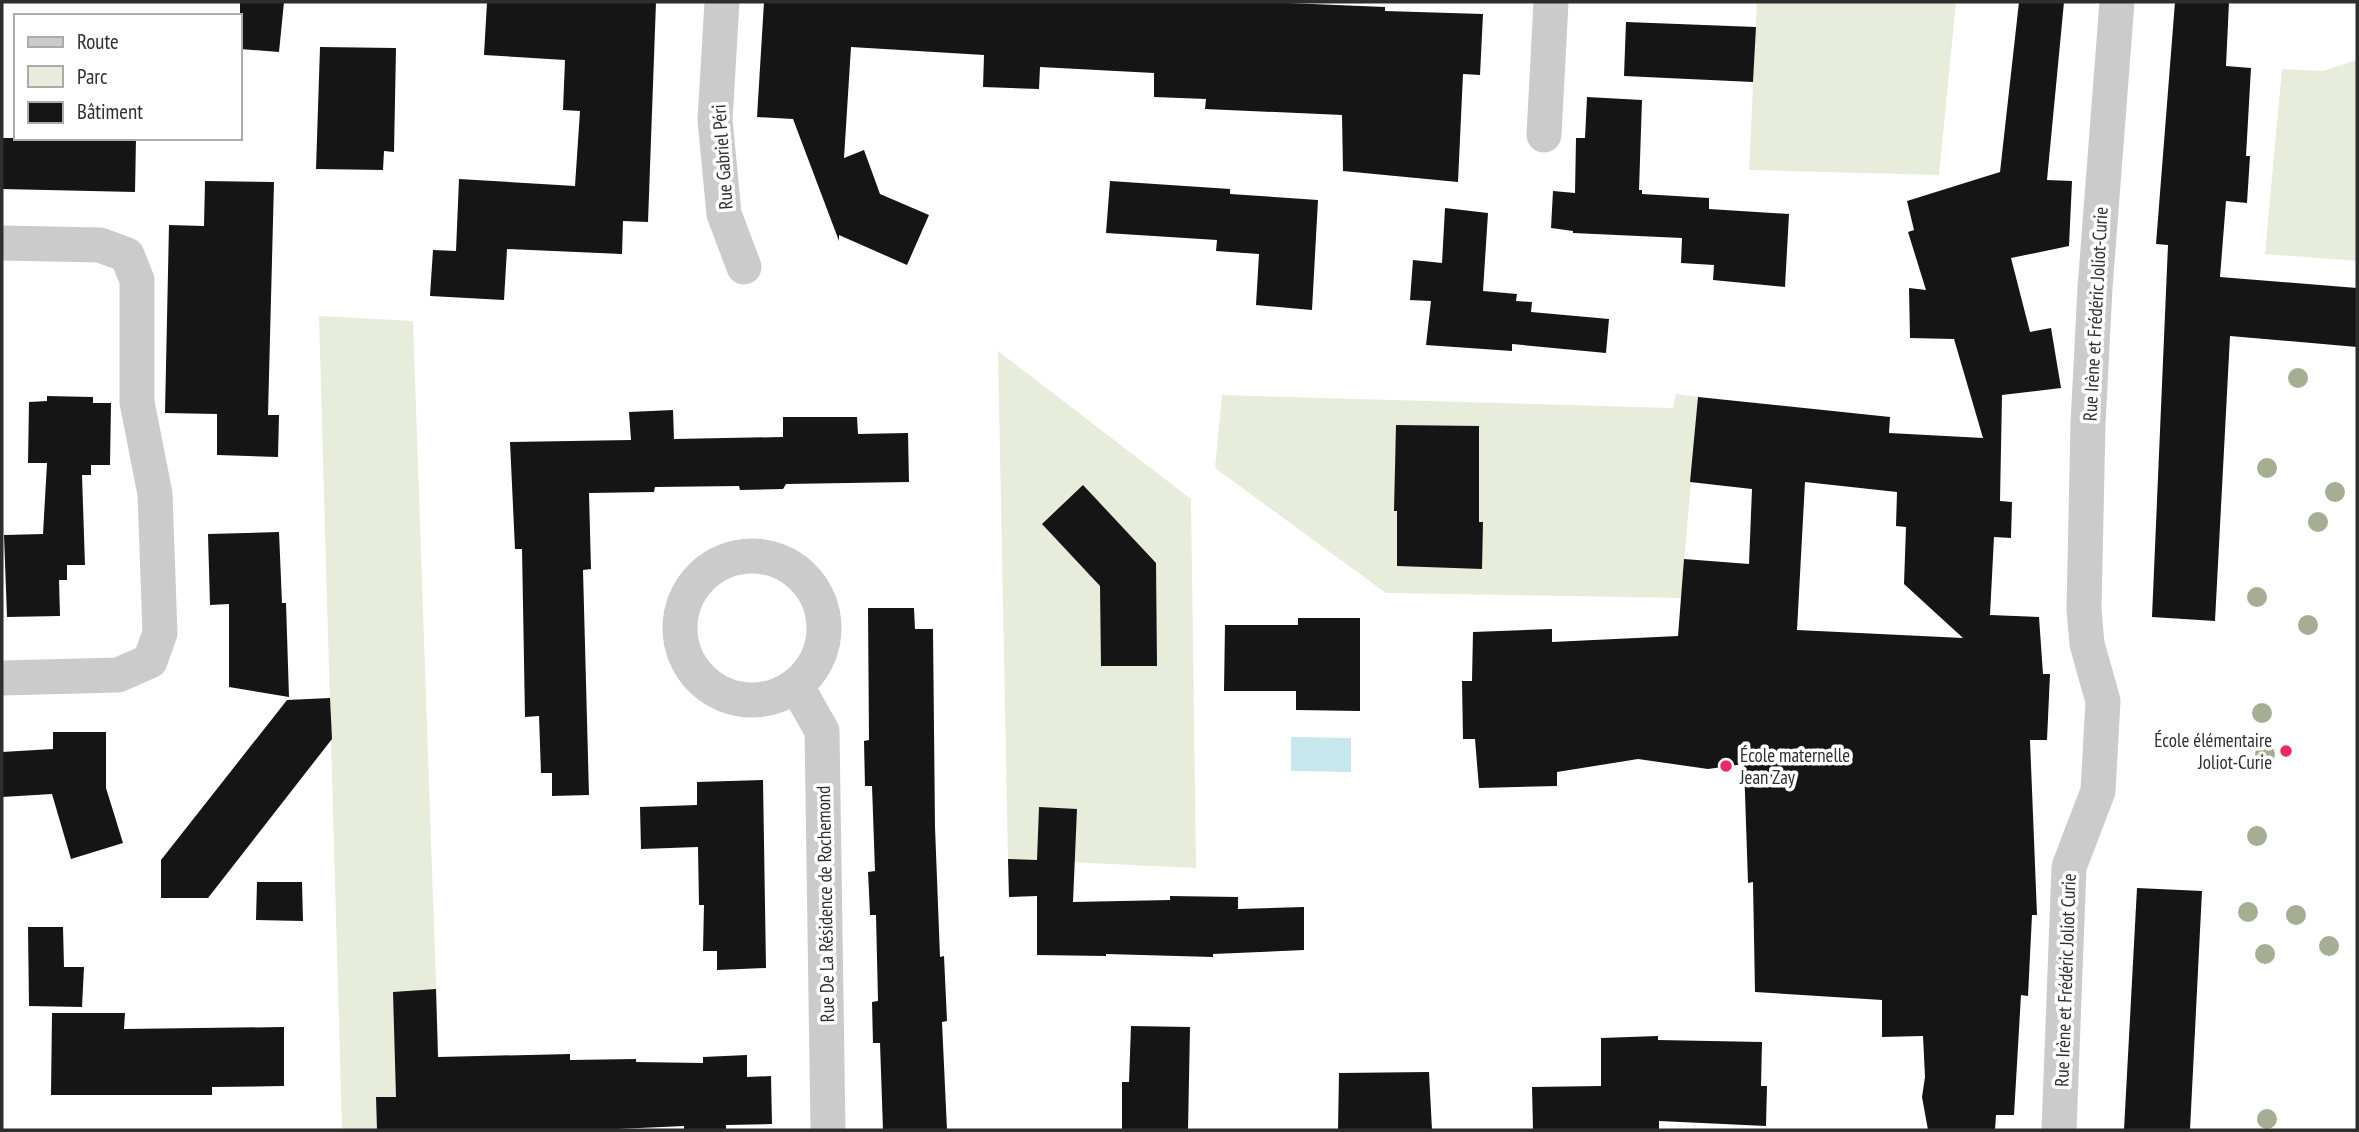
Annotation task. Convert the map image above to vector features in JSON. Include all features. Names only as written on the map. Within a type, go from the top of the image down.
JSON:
[{"type":"street","name":"Rue Gabriel Péri","points":[[722,2],[715,120],[724,214],[744,267]]},
{"type":"street","points":[[1544,135],[1551,2]]},
{"type":"street","name":"Rue Irène et Frédéric Joliot-Curie","points":[[2085,627],[2088,424],[2095,288],[2117,2]]},
{"type":"street","points":[[2,243],[100,245],[127,254],[137,280],[137,402],[155,494],[160,633],[150,661],[118,675],[2,678]]},
{"type":"street","points":[[750,556],[774,559],[796,570],[812,588],[822,609],[825,633],[819,657],[807,677],[796,685],[788,692],[765,700],[741,700],[718,693],[699,679],[685,659],[680,636],[681,612],[690,590],[706,572],[726,560],[750,556]]},
{"type":"street","name":"Rue Irène et Frédéric Joliot Curie","points":[[2059,1130],[2069,867],[2098,791],[2104,701],[2087,644],[2085,627]]},
{"type":"street","name":"Rue De La Résidence de Rochemond","points":[[796,685],[822,731],[828,1130]]},
{"type":"green space","points":[[1757,2],[1956,2],[1939,175],[1749,170]]},
{"type":"green space","points":[[2357,60],[2357,261],[2265,254],[2282,69],[2323,71]]},
{"type":"green space","points":[[319,316],[413,321],[441,1130],[342,1130]]},
{"type":"green space","points":[[998,351],[1191,499],[1196,868],[1008,859]]},
{"type":"green space","points":[[1676,394],[1705,398],[1697,410],[1681,598],[1386,593],[1215,468],[1222,395],[1673,408]]},
{"type":"water","points":[[1291,737],[1351,738],[1351,772],[1291,771]]},
{"type":"building","points":[[240,2],[284,2],[279,52],[242,49]]},
{"type":"building","points":[[487,2],[656,2],[648,222],[623,221],[622,254],[507,249],[504,300],[430,296],[433,250],[456,251],[459,179],[575,186],[580,111],[563,110],[565,60],[484,55]]},
{"type":"building","points":[[764,2],[1262,2],[1385,7],[1385,11],[1483,14],[1480,75],[1463,74],[1458,182],[1343,171],[1342,115],[1205,109],[1206,99],[1154,97],[1154,73],[1040,67],[1039,89],[983,87],[984,55],[851,47],[844,158],[864,150],[880,194],[929,215],[907,265],[839,235],[839,241],[793,119],[757,117]]},
{"type":"building","name":"École maternelle Jean Zay","points":[[2019,2],[2064,2],[2047,180],[2072,181],[2069,246],[2011,258],[2030,332],[2051,328],[2061,388],[2002,395],[2000,501],[2012,502],[2011,538],[1994,537],[1990,615],[2039,617],[2043,674],[2050,674],[2047,740],[2030,740],[2037,915],[2032,915],[2028,996],[2021,995],[2014,1115],[1996,1115],[1995,1130],[1928,1130],[1922,1097],[1925,1077],[1923,1036],[1882,1037],[1882,1000],[1755,992],[1753,882],[1748,883],[1744,764],[1708,769],[1638,759],[1557,772],[1557,786],[1479,788],[1475,739],[1463,739],[1462,681],[1472,681],[1473,632],[1552,629],[1552,642],[1678,636],[1684,559],[1749,564],[1752,489],[1690,482],[1698,397],[1890,417],[1889,433],[1983,438],[1954,339],[1910,338],[1909,288],[1926,290],[1908,232],[1914,230],[1907,201],[2000,172]],"holes":[[[1805,482],[1897,492],[1896,526],[1906,527],[1904,584],[1963,638],[1797,630]]]},
{"type":"building","points":[[2175,2],[2229,2],[2226,66],[2251,68],[2246,156],[2250,156],[2247,203],[2226,201],[2220,277],[2357,288],[2357,347],[2230,336],[2215,621],[2152,617],[2168,245],[2156,244]]},
{"type":"building","points":[[1626,22],[1756,27],[1753,82],[1624,76]]},
{"type":"building","points":[[320,47],[396,48],[394,152],[384,151],[383,170],[316,169]]},
{"type":"building","points":[[1587,97],[1642,100],[1639,190],[1642,190],[1642,194],[1709,198],[1709,209],[1789,214],[1785,287],[1713,280],[1714,265],[1681,263],[1682,238],[1573,233],[1551,228],[1553,191],[1575,193],[1576,138],[1585,138]]},
{"type":"building","points":[[2,138],[136,140],[135,192],[2,189]]},
{"type":"building","points":[[205,181],[274,182],[268,415],[279,415],[278,457],[217,455],[217,414],[165,413],[169,225],[204,226]]},
{"type":"building","points":[[1110,181],[1230,189],[1230,194],[1318,200],[1312,310],[1256,305],[1259,254],[1216,251],[1217,240],[1106,233]]},
{"type":"building","points":[[1445,208],[1488,213],[1483,291],[1517,294],[1516,301],[1532,302],[1531,312],[1609,319],[1606,353],[1512,344],[1512,351],[1426,345],[1431,301],[1410,300],[1413,260],[1442,263]]},
{"type":"building","points":[[47,396],[93,397],[93,403],[111,403],[110,465],[91,465],[91,475],[82,475],[85,565],[67,565],[67,580],[59,580],[60,616],[7,617],[4,535],[43,534],[47,463],[28,463],[29,402],[47,401]]},
{"type":"building","points":[[673,410],[674,439],[783,437],[783,417],[857,417],[858,434],[908,433],[909,482],[786,484],[783,489],[740,490],[739,486],[655,487],[654,492],[589,493],[591,569],[583,570],[589,795],[552,796],[552,773],[541,773],[539,716],[525,717],[522,549],[515,549],[510,442],[631,440],[629,412]]},
{"type":"building","points":[[1396,425],[1479,426],[1482,569],[1397,566],[1397,511],[1394,511]]},
{"type":"building","points":[[1083,485],[1156,563],[1157,666],[1101,666],[1100,586],[1042,524]]},
{"type":"building","points":[[279,532],[282,603],[286,603],[289,697],[229,687],[229,604],[210,605],[208,534]]},
{"type":"building","points":[[868,608],[914,608],[915,629],[933,629],[935,827],[940,957],[944,956],[947,1021],[942,1022],[947,1130],[883,1130],[880,1043],[873,1043],[872,1002],[878,1001],[876,915],[870,915],[868,872],[875,871],[872,786],[865,786],[864,741],[869,740]]},
{"type":"building","points":[[1298,618],[1360,618],[1360,711],[1296,710],[1296,691],[1224,691],[1225,625],[1298,625]]},
{"type":"building","points":[[330,698],[332,739],[208,898],[161,898],[161,860],[287,700]]},
{"type":"building","points":[[53,732],[106,732],[106,788],[123,843],[71,859],[52,794],[2,797],[2,752],[53,749]]},
{"type":"building","points":[[763,780],[766,968],[717,970],[717,951],[703,951],[704,905],[699,905],[698,847],[641,849],[640,807],[697,805],[697,782]]},
{"type":"building","points":[[1039,807],[1077,809],[1073,902],[1170,900],[1170,896],[1238,897],[1238,909],[1304,907],[1304,950],[1213,954],[1213,957],[1037,955],[1037,896],[1009,897],[1008,859],[1037,860]]},
{"type":"building","points":[[257,882],[302,882],[303,921],[256,920]]},
{"type":"building","points":[[2137,888],[2202,891],[2190,1130],[2124,1130]]},
{"type":"building","points":[[28,927],[63,927],[64,967],[84,967],[82,1007],[29,1006]]},
{"type":"building","points":[[436,989],[438,1057],[570,1054],[570,1060],[636,1059],[636,1062],[703,1063],[703,1057],[747,1055],[747,1077],[771,1076],[772,1124],[726,1125],[726,1130],[684,1130],[684,1126],[595,1130],[377,1130],[376,1097],[396,1097],[393,992]]},
{"type":"building","points":[[52,1013],[125,1013],[124,1029],[284,1027],[284,1086],[212,1087],[212,1095],[51,1095]]},
{"type":"building","points":[[1131,1026],[1190,1027],[1188,1130],[1122,1130],[1122,1082],[1129,1082]]},
{"type":"building","points":[[1658,1036],[1658,1040],[1762,1042],[1761,1086],[1767,1086],[1766,1126],[1659,1121],[1659,1130],[1533,1130],[1532,1087],[1601,1086],[1601,1038]]},
{"type":"building","points":[[1429,1072],[1432,1130],[1338,1130],[1339,1073]]},
{"type":"place","name":"École élémentaire Joliot-Curie","points":[[2286,751]]},
{"type":"place","name":"École maternelle Jean Zay","points":[[1726,766]]}]
